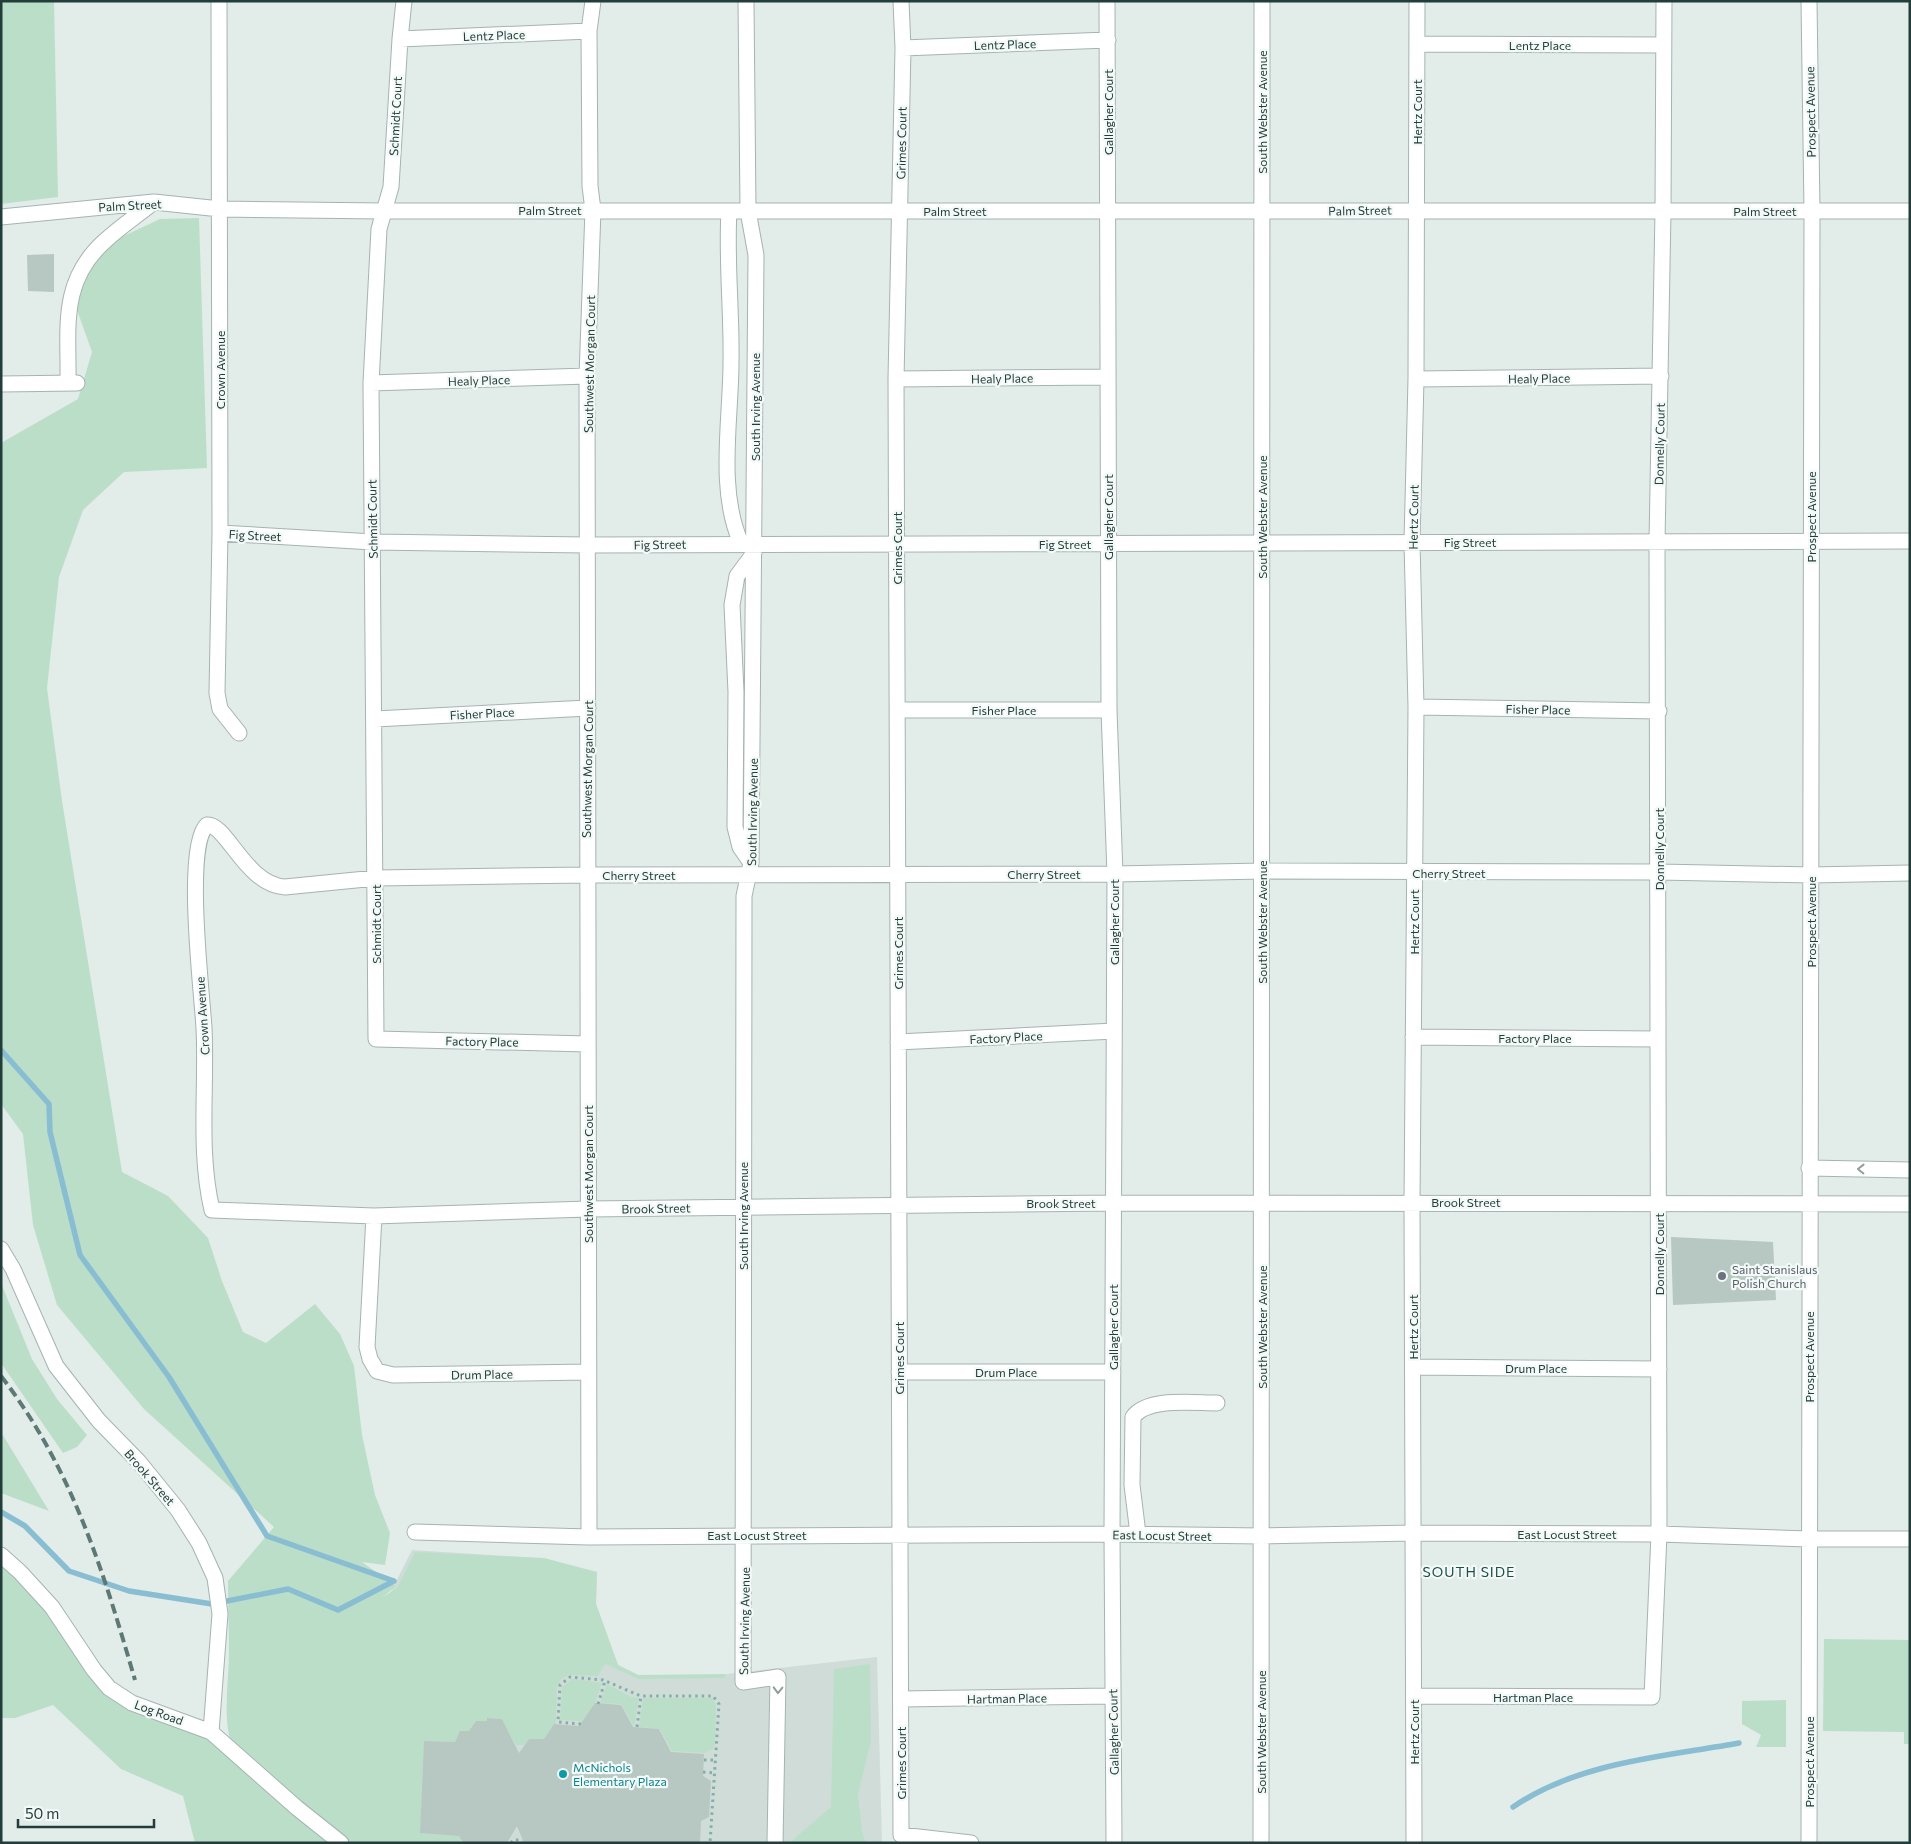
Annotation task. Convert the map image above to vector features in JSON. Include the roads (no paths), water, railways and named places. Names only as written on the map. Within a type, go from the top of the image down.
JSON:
[{"type":"street","name":"Crown Avenue","points":[[219,1],[220,533],[217,693],[220,709],[239,733]]},
{"type":"street","name":"Schmidt Court","points":[[376,1038],[375,719],[370,383],[379,229],[391,187],[404,1]]},
{"type":"street","name":"Southwest Morgan Court","points":[[590,1536],[586,876],[588,708],[587,376],[593,210],[590,186],[589,31],[593,1]]},
{"type":"street","name":"South Irving Avenue","points":[[746,1],[748,211],[756,255],[750,546],[751,868],[744,896],[745,1535],[743,1682],[778,1677],[775,1843]]},
{"type":"street","name":"Grimes Court","points":[[901,1],[903,48],[896,379],[902,1835],[971,1843]]},
{"type":"street","name":"Gallagher Court","points":[[1108,1],[1109,710],[1115,874],[1112,1534],[1114,1843]]},
{"type":"street","name":"South Webster Avenue","points":[[1261,1843],[1262,1]]},
{"type":"street","name":"Hertz Court","points":[[1414,1843],[1412,1202],[1416,707],[1412,542],[1416,379],[1417,1]]},
{"type":"street","name":"Donnelly Court","points":[[1652,1697],[1659,1534],[1659,711],[1657,542],[1664,212],[1664,1]]},
{"type":"street","name":"Prospect Avenue","points":[[1808,1],[1812,211],[1809,1843]]},
{"type":"street","name":"Lentz Place","points":[[400,40],[589,31]]},
{"type":"street","name":"Lentz Place","points":[[903,48],[1108,40]]},
{"type":"street","name":"Lentz Place","points":[[1417,44],[1664,45]]},
{"type":"street","name":"Palm Street","points":[[1,217],[154,202],[220,209],[384,211],[1261,212],[1417,209],[1664,212],[1910,211]]},
{"type":"street","points":[[1,384],[73,383],[67,325],[71,293],[75,280],[90,255],[154,202]]},
{"type":"street","points":[[729,211],[732,362],[728,442],[730,507],[750,546],[737,576],[732,605],[736,692],[736,828],[740,848],[751,868]]},
{"type":"street","points":[[732,362],[755,362]]},
{"type":"street","name":"Healy Place","points":[[370,383],[587,376]]},
{"type":"street","name":"Healy Place","points":[[1416,379],[1661,376]]},
{"type":"street","name":"Healy Place","points":[[896,379],[1108,377]]},
{"type":"street","name":"Fig Street","points":[[220,533],[372,542],[750,546],[1910,541]]},
{"type":"street","name":"Fisher Place","points":[[1416,707],[1659,711]]},
{"type":"street","name":"Fisher Place","points":[[375,719],[588,708]]},
{"type":"street","name":"Fisher Place","points":[[898,710],[1109,710]]},
{"type":"street","name":"Cherry Street","points":[[207,825],[212,824],[222,831],[231,847],[250,869],[275,887],[305,886],[376,878],[586,876],[751,868],[898,874],[1659,872],[1811,875],[1910,873]]},
{"type":"street","name":"Crown Avenue","points":[[207,825],[199,836],[198,846],[197,956],[204,1027],[203,1135],[206,1186],[212,1210]]},
{"type":"street","name":"Factory Place","points":[[898,1042],[1114,1031]]},
{"type":"street","name":"Factory Place","points":[[1413,1037],[1658,1039]]},
{"type":"street","name":"Factory Place","points":[[376,1038],[588,1044]]},
{"type":"street","points":[[1809,1168],[1910,1170]]},
{"type":"street","name":"Brook Street","points":[[212,1210],[374,1216],[588,1209],[900,1204],[1412,1202],[1910,1204]]},
{"type":"street","name":"Drum Place","points":[[374,1216],[367,1347],[370,1360],[377,1371],[393,1376],[588,1372]]},
{"type":"street","name":"Brook Street","points":[[1,1249],[13,1269],[56,1366],[99,1422],[139,1462],[178,1510],[199,1543],[210,1565],[218,1591],[220,1614],[211,1732]]},
{"type":"street","name":"Drum Place","points":[[1413,1367],[1660,1369]]},
{"type":"street","name":"Drum Place","points":[[899,1372],[1113,1372]]},
{"type":"street","points":[[1138,1534],[1132,1485],[1133,1417],[1138,1410],[1153,1404],[1217,1403]]},
{"type":"street","name":"East Locust Street","points":[[415,1532],[590,1536],[1659,1534],[1809,1539],[1910,1539]]},
{"type":"street","name":"Log Road","points":[[1,1555],[20,1572],[47,1602],[109,1688],[132,1703],[211,1732],[297,1808],[341,1843]]},
{"type":"street","name":"Hartman Place","points":[[901,1699],[1113,1696]]},
{"type":"street","name":"Hartman Place","points":[[1414,1696],[1652,1697]]},
{"type":"waterway","points":[[1,1050],[49,1104],[50,1132],[80,1255],[169,1377],[267,1536],[394,1581]]},
{"type":"waterway","points":[[1,1512],[25,1526],[69,1571],[129,1591],[212,1604],[288,1589],[338,1610],[394,1581]]},
{"type":"waterway","points":[[1513,1807],[1565,1780],[1593,1771],[1622,1763],[1739,1743]]},
{"type":"railway","points":[[1,1376],[26,1411],[47,1447],[83,1521],[111,1599],[135,1680]]},
{"type":"place","name":"Saint Stanislaus Polish Church","points":[[1722,1276]]},
{"type":"place","name":"McNichols Elementary Plaza","points":[[563,1774]]},
{"type":"district","name":"SOUTH SIDE","points":[[1469,1571]]}]
